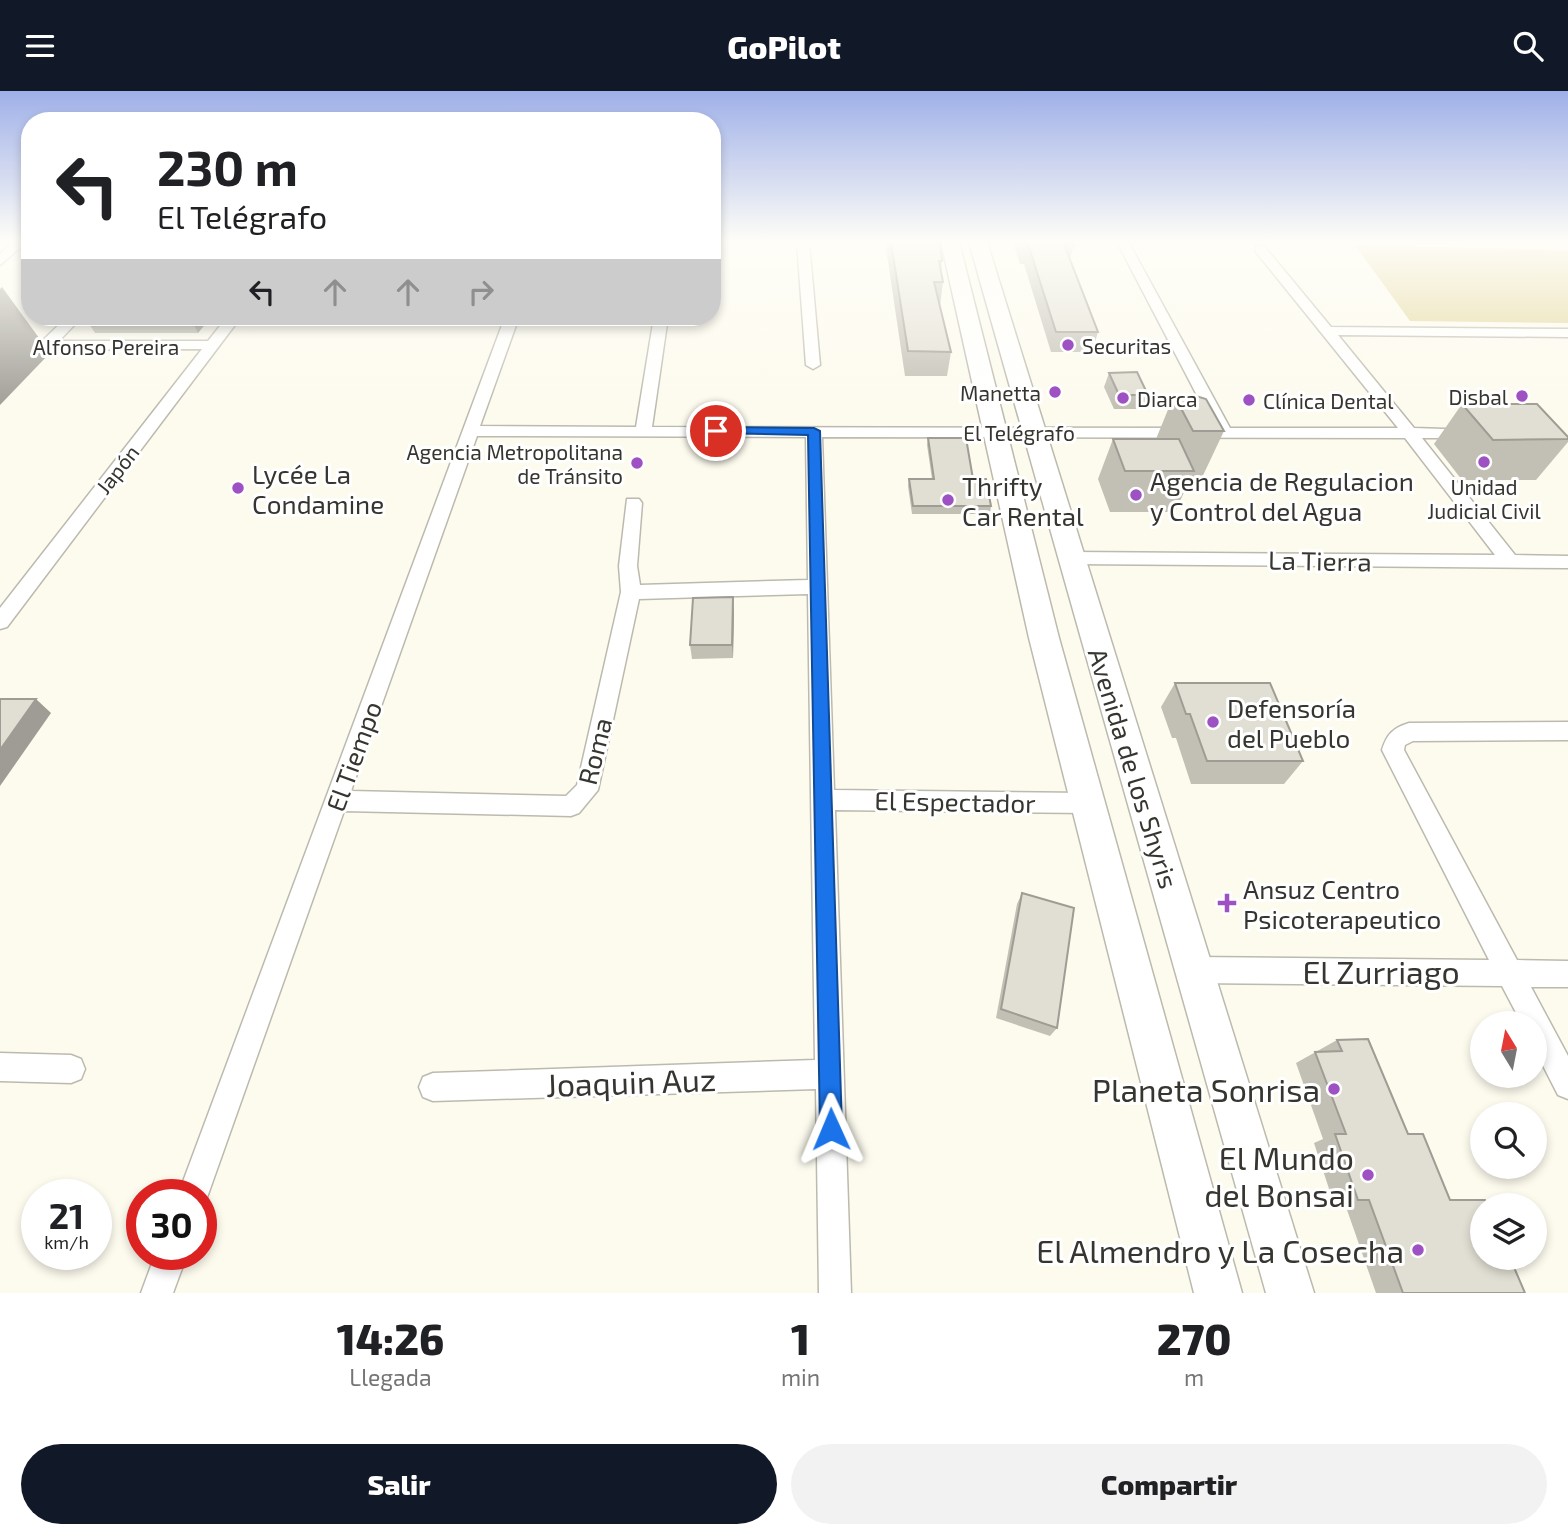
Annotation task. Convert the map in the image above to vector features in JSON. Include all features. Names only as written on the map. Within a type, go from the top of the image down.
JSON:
[{"type":"main road","name":"Avenida de los Shyris","points":[[962,298],[991,432],[1086,803],[1218,1293]]},
{"type":"main road","name":"Avenida de los Shyris","points":[[995,298],[1290,1293]]},
{"type":"street","points":[[808,298],[813,365]]},
{"type":"street","points":[[1152,298],[1224,432]]},
{"type":"street","points":[[1300,298],[1410,433],[1510,562]]},
{"type":"street","points":[[46,346],[66,326]]},
{"type":"street","name":"Japón","points":[[0,622],[227,326]]},
{"type":"street","name":"El Tiempo","points":[[199,1179],[509,326]]},
{"type":"street","points":[[643,430],[660,326]]},
{"type":"street","points":[[1326,331],[1568,333]]},
{"type":"street","name":"Alfonso Pereira","points":[[0,346],[212,345]]},
{"type":"street","name":"El Telégrafo","points":[[469,431],[1489,433]]},
{"type":"street","points":[[814,431],[835,1293]]},
{"type":"street","name":"Roma","points":[[337,801],[571,806],[587,790],[631,592],[628,566],[633,503]]},
{"type":"street","name":"La Tierra","points":[[1072,558],[1568,562]]},
{"type":"street","points":[[631,592],[818,587]]},
{"type":"street","points":[[1568,731],[1409,731],[1396,740],[1393,750],[1568,1085]]},
{"type":"street","name":"El Espectador","points":[[823,800],[1086,803]]},
{"type":"street","name":"El Zurriago","points":[[1194,970],[1568,974]]},
{"type":"street","points":[[0,1067],[71,1069]]},
{"type":"street","name":"Joaquin Auz","points":[[433,1087],[830,1074]]},
{"type":"street","points":[[157,1293],[165,1270]]},
{"type":"shaded area","points":[[1393,298],[1568,298],[1568,323],[1410,321]]},
{"type":"building","points":[[900,298],[938,298],[951,352],[908,351]]},
{"type":"building","points":[[1045,298],[1085,298],[1098,332],[1056,332]]},
{"type":"building","points":[[1137,372],[1148,395],[1119,395],[1109,373]]},
{"type":"building","points":[[1174,395],[1206,399],[1224,431],[1193,431]]},
{"type":"building","points":[[1462,404],[1537,404],[1568,439],[1493,440]]},
{"type":"building","points":[[928,438],[966,438],[973,479],[986,479],[991,506],[913,506],[909,479],[934,479]]},
{"type":"building","points":[[1113,439],[1179,439],[1194,471],[1125,471]]},
{"type":"building","points":[[733,597],[732,645],[690,645],[693,598]]},
{"type":"building","points":[[1175,683],[1270,683],[1303,761],[1207,761],[1190,714],[1186,714]]},
{"type":"building","points":[[0,699],[36,699],[0,750]]},
{"type":"building","points":[[1022,893],[1074,908],[1057,1028],[1001,1009]]},
{"type":"building","points":[[1368,1039],[1408,1134],[1423,1134],[1450,1200],[1470,1200],[1470,1270],[1515,1270],[1525,1293],[1403,1293],[1369,1200],[1358,1200],[1335,1134],[1346,1134],[1315,1052],[1342,1051],[1337,1040]]},
{"type":"place","name":"Securitas","points":[[1068,345]]},
{"type":"place","name":"Manetta","points":[[1055,392]]},
{"type":"place","name":"Disbal","points":[[1522,396]]},
{"type":"place","name":"Diarca","points":[[1123,398]]},
{"type":"place","name":"Clínica Dental","points":[[1249,400]]},
{"type":"place","name":"Unidad Judicial Civil","points":[[1484,462]]},
{"type":"place","name":"Agencia Metropolitana de Tránsito","points":[[637,463]]},
{"type":"place","name":"Lycée La Condamine","points":[[238,488]]},
{"type":"place","name":"Agencia de Regulacion y Control del Agua","points":[[1136,495]]},
{"type":"place","name":"Thrifty Car Rental","points":[[948,500]]},
{"type":"place","name":"Defensoría del Pueblo","points":[[1213,722]]},
{"type":"place","name":"Ansuz Centro Psicoterapeutico","points":[[1227,903]]},
{"type":"place","name":"Planeta Sonrisa","points":[[1334,1089]]},
{"type":"place","name":"El Mundo del Bonsai","points":[[1368,1175]]},
{"type":"place","name":"El Almendro y La Cosecha","points":[[1418,1250]]},
{"type":"route","points":[[716,431],[814,431],[831,1129]]}]
